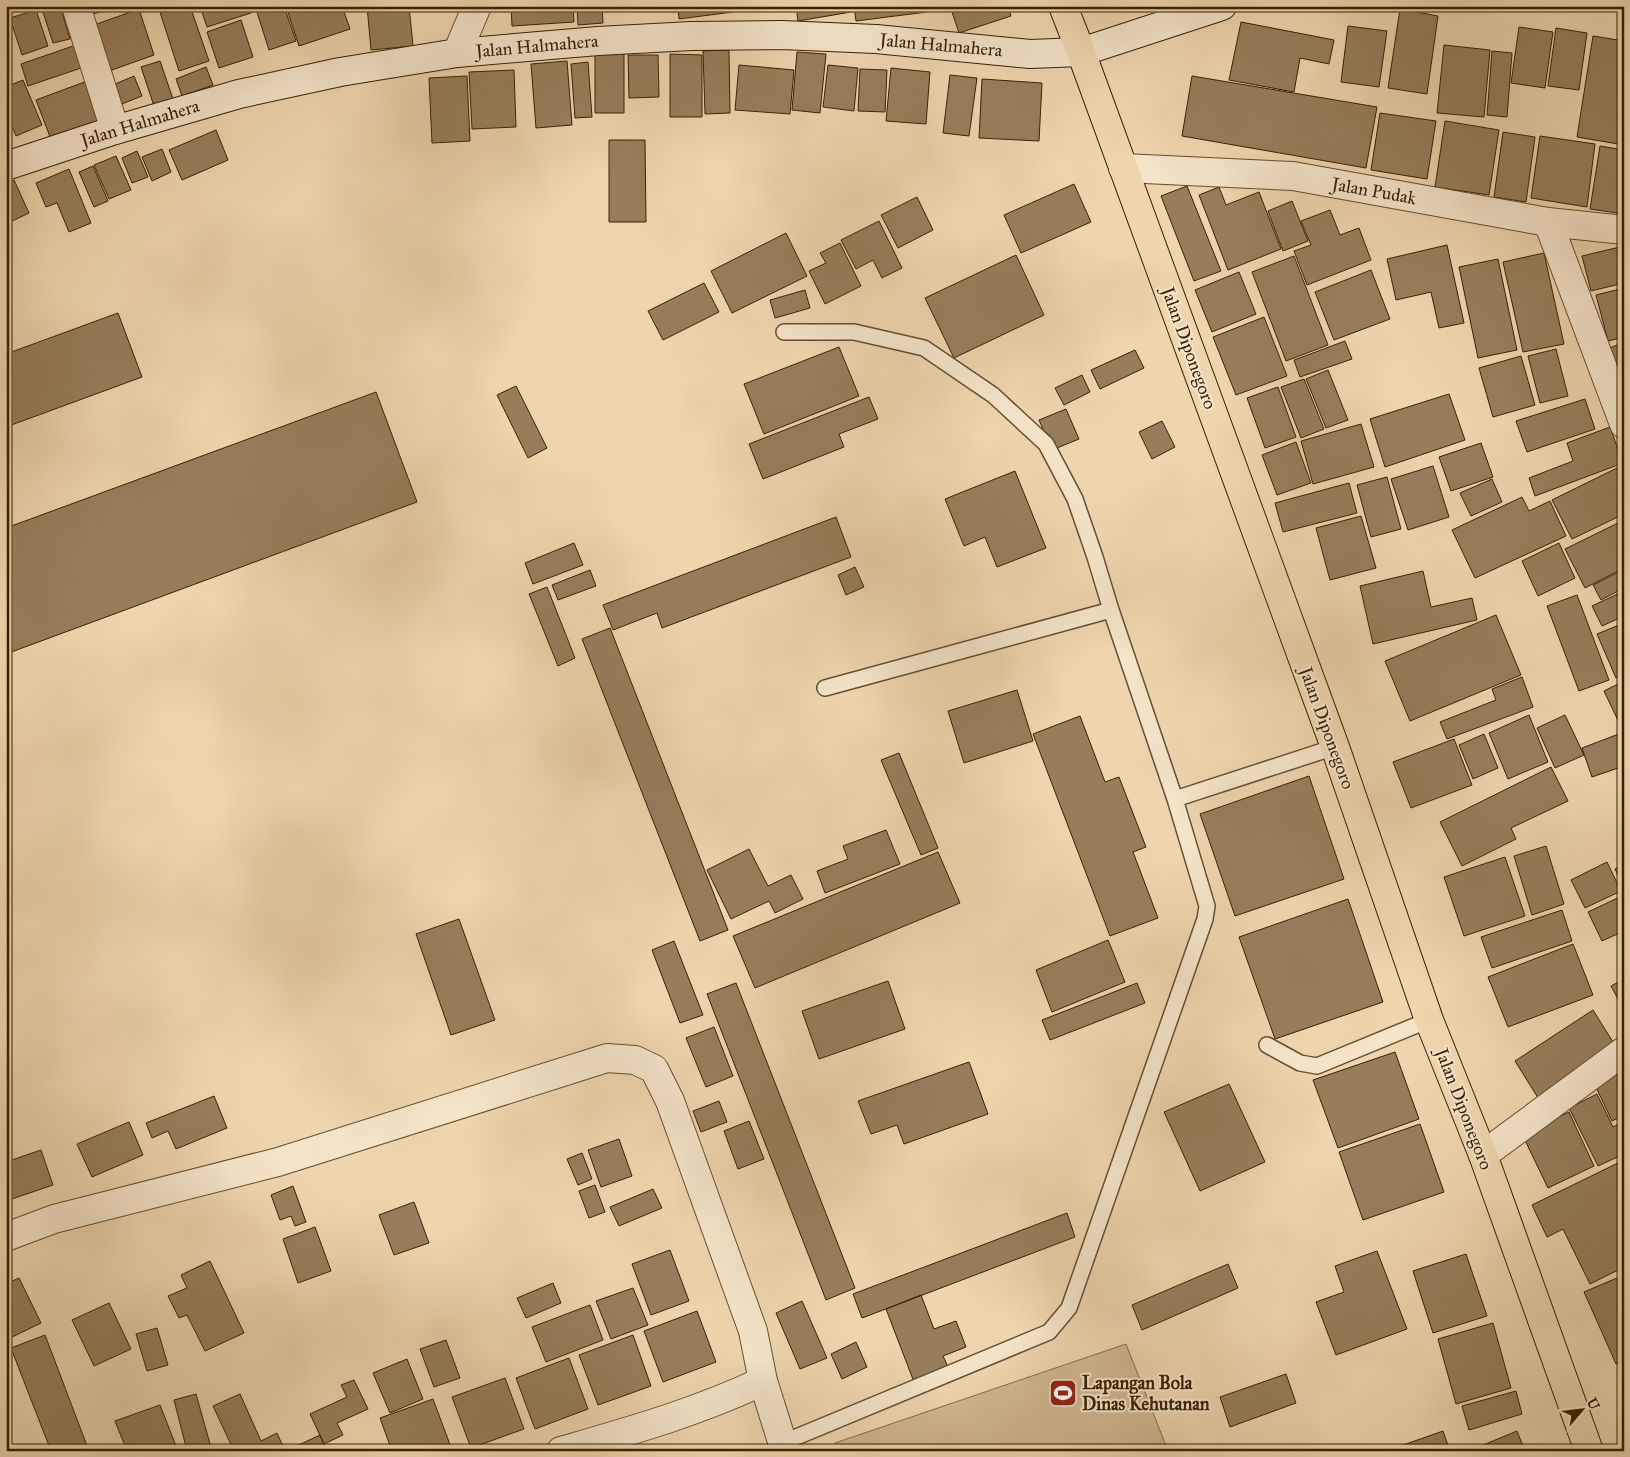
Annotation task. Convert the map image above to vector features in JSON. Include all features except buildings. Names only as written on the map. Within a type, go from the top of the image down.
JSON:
[{"type":"main road","name":"Jalan Diponegoro","points":[[1063,6],[1335,747],[1429,1020],[1482,1155],[1590,1451]]},
{"type":"street","points":[[76,6],[115,130]]},
{"type":"street","points":[[457,53],[477,6]]},
{"type":"street","name":"Jalan Halmahera","points":[[6,166],[115,130],[239,94],[340,72],[457,53],[598,41],[691,36],[876,39],[1030,54],[1081,52],[1222,6]]},
{"type":"street","name":"Jalan Pudak","points":[[1123,168],[1293,176],[1548,222],[1624,230]]},
{"type":"street","points":[[1548,222],[1624,424]]},
{"type":"street","points":[[1482,1155],[1624,1051]]},
{"type":"street","points":[[6,1236],[54,1219],[278,1162],[607,1058],[635,1060],[654,1069],[670,1101],[753,1331],[763,1381],[783,1447]]},
{"type":"street","points":[[561,1451],[661,1422],[726,1399],[763,1381]]},
{"type":"lane","points":[[783,1447],[1049,1332],[1068,1308],[1207,906],[1175,799],[1075,499],[1046,444],[993,396],[924,348],[854,332],[784,332]]},
{"type":"lane","points":[[825,688],[1111,610]]},
{"type":"lane","points":[[1175,799],[1335,747]]},
{"type":"lane","points":[[1268,1045],[1300,1063],[1318,1066],[1429,1020]]},
{"type":"shaded area","name":"Lapangan Bola Dinas Kehutanan","points":[[1126,1344],[1168,1451],[839,1451],[835,1443]]},
{"type":"place","name":"Lapangan Bola Dinas Kehutanan","points":[[1063,1393]]}]
